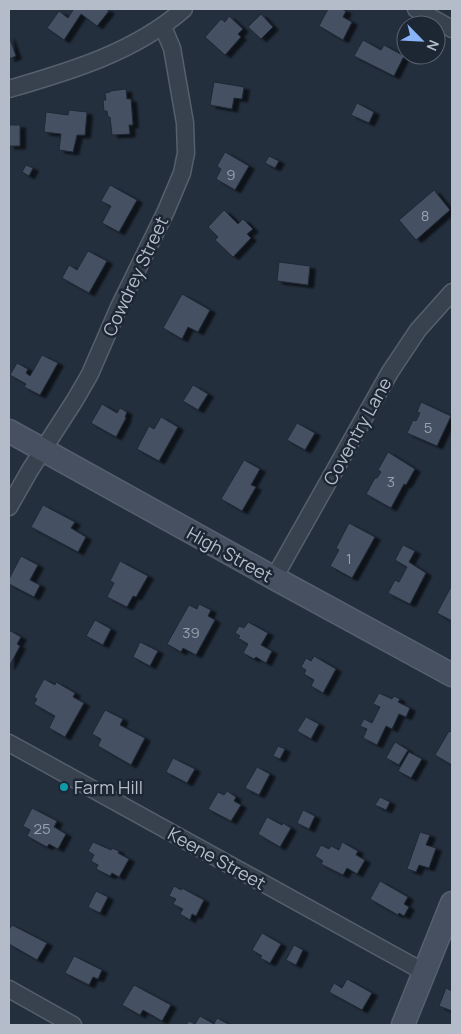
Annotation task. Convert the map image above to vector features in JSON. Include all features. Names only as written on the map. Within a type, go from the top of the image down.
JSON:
[{"type":"street","points":[[9,89],[100,59],[140,41],[163,27],[184,9]]},
{"type":"street","points":[[416,9],[452,29]]},
{"type":"street","name":"Cowdrey Street","points":[[9,507],[90,374],[119,307],[174,192],[184,166],[186,146],[185,123],[172,48],[163,27]]},
{"type":"street","name":"Coventry Lane","points":[[274,578],[390,372],[418,330],[452,292]]},
{"type":"street","name":"High Street","points":[[9,431],[452,675]]},
{"type":"street","name":"Keene Street","points":[[9,743],[424,972]]},
{"type":"street","points":[[403,1025],[452,903]]},
{"type":"street","points":[[9,989],[73,1025]]},
{"type":"building","points":[[72,9],[106,9],[109,11],[97,26],[81,14],[64,40],[47,28],[59,11],[68,18]]},
{"type":"building","points":[[328,9],[342,9],[346,11],[343,17],[352,22],[343,40],[319,26]]},
{"type":"building","points":[[261,14],[273,27],[261,39],[248,27]]},
{"type":"building","points":[[229,16],[243,29],[238,34],[241,37],[225,55],[205,37],[221,19],[225,22]]},
{"type":"building","points":[[9,36],[16,56],[9,59]]},
{"type":"building","points":[[363,40],[381,50],[384,45],[396,52],[396,65],[400,65],[394,76],[354,56]]},
{"type":"building","points":[[214,82],[244,87],[242,99],[234,98],[232,109],[210,105]]},
{"type":"building","points":[[126,89],[127,99],[131,99],[133,125],[129,125],[130,134],[112,135],[110,117],[108,117],[107,111],[104,111],[103,100],[106,100],[105,93]]},
{"type":"building","points":[[357,103],[374,112],[369,123],[351,115]]},
{"type":"building","points":[[69,110],[87,112],[85,135],[77,135],[73,152],[59,150],[61,134],[44,132],[46,112],[68,115]]},
{"type":"building","points":[[9,125],[20,125],[20,146],[9,146]]},
{"type":"building","points":[[225,152],[249,166],[235,190],[216,179],[221,169],[217,166]]},
{"type":"building","points":[[269,156],[279,161],[275,168],[265,163]]},
{"type":"building","points":[[26,165],[33,168],[29,176],[22,172]]},
{"type":"building","points":[[110,185],[137,200],[119,232],[102,223],[111,206],[101,201]]},
{"type":"building","points":[[434,190],[450,210],[416,240],[399,220]]},
{"type":"building","points":[[224,210],[238,224],[243,219],[253,229],[247,234],[251,238],[233,257],[215,240],[218,237],[208,227]]},
{"type":"building","points":[[88,251],[107,261],[89,293],[62,278],[69,265],[77,270]]},
{"type":"building","points":[[279,262],[310,266],[308,285],[277,281]]},
{"type":"building","points":[[182,294],[210,310],[198,332],[188,327],[182,339],[163,328]]},
{"type":"building","points":[[42,355],[58,363],[40,395],[24,387],[26,384],[10,375],[17,363],[28,369],[26,373],[30,376]]},
{"type":"building","points":[[193,385],[208,394],[198,410],[183,401]]},
{"type":"building","points":[[421,402],[451,416],[437,446],[407,433],[413,420],[416,421],[420,413],[417,412]]},
{"type":"building","points":[[102,404],[117,413],[120,408],[127,412],[126,418],[116,437],[91,423]]},
{"type":"building","points":[[161,417],[178,427],[159,461],[137,449],[149,426],[154,429]]},
{"type":"building","points":[[297,423],[315,433],[305,450],[287,440]]},
{"type":"building","points":[[388,452],[415,469],[406,485],[404,484],[391,508],[366,494],[375,478],[381,472],[378,470]]},
{"type":"building","points":[[244,460],[260,469],[251,485],[256,487],[242,511],[221,499]]},
{"type":"building","points":[[43,505],[75,522],[71,528],[86,537],[78,552],[31,527]]},
{"type":"building","points":[[349,523],[375,537],[352,578],[330,566],[339,550],[336,548]]},
{"type":"building","points":[[403,545],[415,551],[409,562],[426,573],[410,604],[388,593],[395,580],[399,582],[407,567],[395,560]]},
{"type":"building","points":[[21,556],[38,565],[30,580],[40,585],[34,597],[9,584],[9,579]]},
{"type":"building","points":[[120,561],[148,576],[136,597],[133,596],[127,607],[107,597],[114,583],[110,581]]},
{"type":"building","points":[[452,585],[452,621],[437,613]]},
{"type":"building","points":[[199,604],[211,610],[208,616],[215,620],[196,655],[183,648],[181,652],[167,644],[189,605],[197,609]]},
{"type":"building","points":[[95,620],[111,629],[103,645],[86,636]]},
{"type":"building","points":[[248,622],[268,633],[261,645],[272,651],[266,663],[256,657],[254,659],[243,653],[248,644],[238,638],[240,636],[235,633],[239,626],[244,628]]},
{"type":"building","points":[[9,630],[21,637],[17,644],[20,646],[9,667]]},
{"type":"building","points":[[140,642],[158,651],[150,666],[133,657]]},
{"type":"building","points":[[314,656],[336,669],[323,693],[311,686],[314,680],[304,674],[306,670],[301,667],[306,658],[311,661]]},
{"type":"building","points":[[44,679],[55,685],[56,682],[75,693],[73,697],[84,703],[65,737],[49,728],[55,716],[34,704],[37,699],[34,697]]},
{"type":"building","points":[[379,693],[392,699],[394,696],[400,699],[398,702],[410,708],[406,717],[399,714],[392,729],[386,726],[377,745],[363,738],[367,729],[360,726],[364,719],[372,723],[380,707],[373,704]]},
{"type":"building","points":[[105,710],[123,719],[120,725],[145,738],[131,765],[98,746],[101,739],[92,734]]},
{"type":"building","points":[[306,717],[319,724],[311,739],[297,731]]},
{"type":"building","points":[[449,731],[452,732],[452,765],[435,755]]},
{"type":"building","points":[[395,742],[408,750],[399,765],[386,758]]},
{"type":"building","points":[[278,746],[285,749],[280,759],[273,756]]},
{"type":"building","points":[[409,752],[422,759],[411,778],[398,771]]},
{"type":"building","points":[[173,758],[195,769],[187,783],[166,772]]},
{"type":"building","points":[[257,767],[270,774],[259,795],[245,788]]},
{"type":"building","points":[[227,791],[236,797],[234,801],[241,805],[231,821],[208,809],[218,792],[224,795]]},
{"type":"building","points":[[380,797],[390,802],[386,810],[375,805]]},
{"type":"building","points":[[32,808],[57,821],[54,827],[66,834],[58,849],[49,844],[47,847],[27,836],[30,830],[23,826]]},
{"type":"building","points":[[303,810],[315,816],[309,829],[297,823]]},
{"type":"building","points":[[267,817],[291,828],[280,847],[258,834]]},
{"type":"building","points":[[420,832],[430,835],[426,845],[436,848],[429,868],[419,865],[416,872],[407,869]]},
{"type":"building","points":[[93,842],[111,850],[112,848],[119,851],[118,853],[129,859],[119,877],[112,873],[110,876],[96,869],[98,865],[91,861],[94,855],[88,851]]},
{"type":"building","points":[[342,842],[358,851],[356,855],[365,860],[357,874],[347,868],[343,875],[321,864],[323,861],[315,856],[321,845],[329,849],[331,846],[339,850]]},
{"type":"building","points":[[380,881],[408,897],[404,904],[409,907],[404,916],[399,913],[398,915],[370,899]]},
{"type":"building","points":[[174,886],[181,890],[182,888],[204,900],[196,916],[192,914],[190,920],[180,914],[183,909],[173,904],[176,899],[169,896]]},
{"type":"building","points":[[96,891],[108,897],[100,913],[88,907]]},
{"type":"building","points":[[12,925],[47,943],[37,960],[9,944],[9,930]]},
{"type":"building","points":[[262,933],[281,944],[270,963],[260,958],[262,956],[252,950]]},
{"type":"building","points":[[294,945],[303,950],[296,965],[286,960]]},
{"type":"building","points":[[74,956],[102,970],[98,979],[93,977],[89,985],[65,973]]},
{"type":"building","points":[[347,979],[372,993],[362,1010],[329,992],[334,983],[342,988]]},
{"type":"building","points":[[134,985],[171,1005],[162,1021],[143,1010],[140,1015],[122,1005]]},
{"type":"building","points":[[446,988],[452,991],[452,1011],[439,1006]]},
{"type":"building","points":[[200,1016],[214,1024],[217,1018],[230,1025],[186,1025],[189,1021],[195,1024]]},
{"type":"place","name":"Farm Hill","points":[[64,787]]}]
